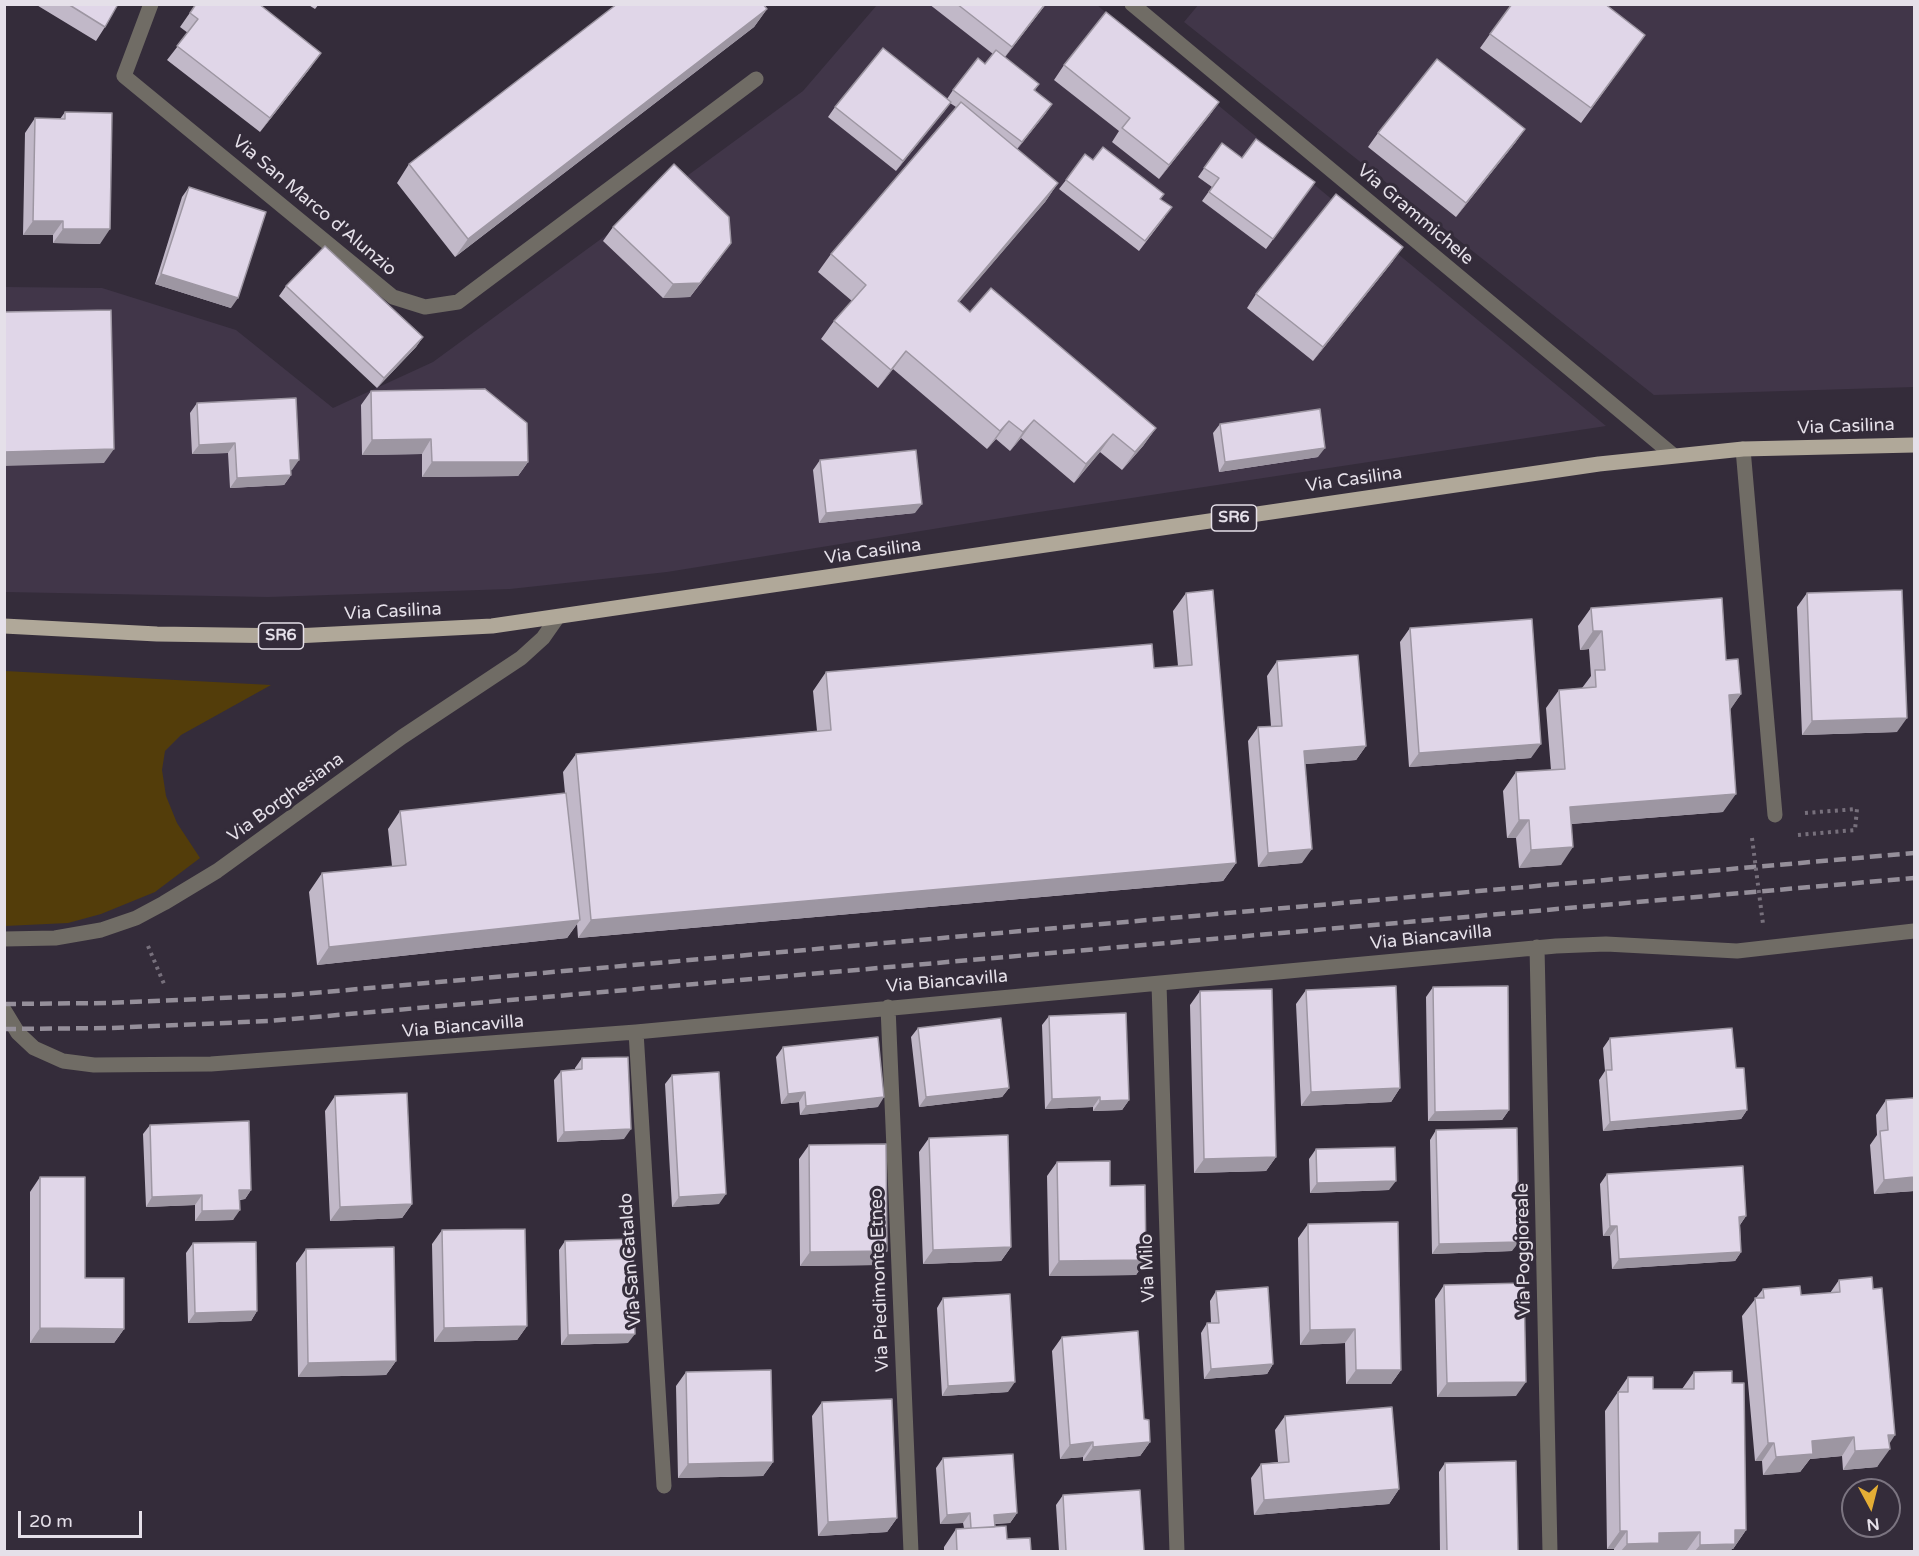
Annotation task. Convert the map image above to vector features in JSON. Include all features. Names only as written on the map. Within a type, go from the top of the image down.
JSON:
[{"type":"main road","name":"Via Casilina","points":[[4,626],[158,634],[295,636],[440,630],[557,618],[1555,470],[1673,455],[1743,449],[1914,445]]},
{"type":"street","name":"Via San Marco d'Alunzio","points":[[151,4],[124,76],[393,297],[424,307],[458,302],[756,79]]},
{"type":"street","name":"Via Grammichele","points":[[1132,4],[1673,455]]},
{"type":"street","points":[[1743,449],[1775,815]]},
{"type":"street","name":"Via Borghesiana","points":[[4,939],[80,934],[136,918],[217,871],[402,737],[521,658],[543,638],[557,618]]},
{"type":"street","name":"Via Biancavilla","points":[[4,1010],[18,1033],[34,1048],[63,1061],[94,1065],[265,1061],[636,1032],[1537,947],[1606,944],[1737,951],[1914,931]]},
{"type":"street","name":"Via Poggioreale","points":[[1537,947],[1550,1551]]},
{"type":"street","name":"Via Milo","points":[[1159,984],[1177,1551]]},
{"type":"street","name":"Via Piedimonte Etneo","points":[[888,1007],[911,1551]]},
{"type":"street","name":"Via San Cataldo","points":[[636,1032],[664,1486]]},
{"type":"path","points":[[1775,815],[1857,809],[1855,830],[1786,836]]},
{"type":"path","points":[[1763,924],[1752,838],[1764,837]]},
{"type":"path","points":[[136,918],[164,984]]},
{"type":"shaded area","points":[[1199,4],[1914,5],[1914,387],[1654,395],[1184,22]]},
{"type":"shaded area","points":[[877,5],[1097,5],[1606,426],[1026,514],[667,572],[510,589],[268,597],[5,592],[5,287],[102,288],[236,330],[333,408],[433,362],[803,91]]},
{"type":"shaded area","points":[[5,671],[271,685],[181,735],[165,751],[162,770],[166,796],[177,823],[200,858],[155,892],[101,914],[68,923],[5,926]]},
{"type":"building","points":[[68,4],[118,4],[105,27]]},
{"type":"building","points":[[196,4],[259,4],[321,53],[270,118],[177,46],[198,19],[190,13]]},
{"type":"building","points":[[617,4],[763,4],[767,9],[468,239],[409,164]]},
{"type":"building","points":[[957,4],[1045,4],[1012,47]]},
{"type":"building","points":[[1512,4],[1605,4],[1645,35],[1591,108],[1490,34]]},
{"type":"building","points":[[1106,12],[1219,102],[1169,165],[1122,128],[1130,118],[1064,65]]},
{"type":"building","points":[[883,48],[951,102],[903,161],[835,107]]},
{"type":"building","points":[[996,50],[1039,84],[1034,90],[1052,104],[1022,142],[953,90],[978,58],[985,64]]},
{"type":"building","points":[[1437,59],[1525,129],[1466,203],[1378,133]]},
{"type":"building","points":[[961,102],[1058,183],[958,301],[970,312],[991,288],[1156,428],[1135,452],[1113,434],[1086,464],[1034,420],[1023,432],[1009,421],[1000,431],[906,351],[891,370],[834,321],[866,285],[831,254]]},
{"type":"building","points":[[65,112],[112,113],[110,229],[63,229],[63,221],[33,221],[35,118],[65,119]]},
{"type":"building","points":[[1256,139],[1315,182],[1273,239],[1209,192],[1219,178],[1204,168],[1222,143],[1242,158]]},
{"type":"building","points":[[1103,147],[1164,194],[1160,199],[1172,207],[1145,241],[1066,180],[1085,154],[1093,160]]},
{"type":"building","points":[[674,164],[729,217],[731,243],[700,283],[673,284],[613,227]]},
{"type":"building","points":[[189,187],[266,212],[238,298],[161,274]]},
{"type":"building","points":[[1336,194],[1403,247],[1323,347],[1256,294]]},
{"type":"building","points":[[325,246],[423,337],[384,378],[286,286]]},
{"type":"building","points":[[111,310],[114,449],[4,452],[4,312]]},
{"type":"building","points":[[485,389],[527,423],[528,462],[432,462],[431,439],[372,440],[371,391]]},
{"type":"building","points":[[296,398],[299,460],[290,460],[291,475],[237,478],[235,443],[199,445],[197,403]]},
{"type":"building","points":[[1320,409],[1325,448],[1225,462],[1220,424]]},
{"type":"building","points":[[916,450],[922,504],[826,513],[820,460]]},
{"type":"building","points":[[1213,590],[1236,863],[591,920],[576,754],[831,730],[826,672],[1152,644],[1154,668],[1192,665],[1186,593]]},
{"type":"building","points":[[1902,590],[1907,718],[1812,721],[1807,593]]},
{"type":"building","points":[[1722,598],[1726,660],[1738,659],[1741,694],[1729,695],[1736,794],[1570,807],[1573,847],[1531,850],[1529,820],[1519,820],[1516,772],[1565,769],[1559,690],[1596,687],[1595,670],[1605,670],[1602,631],[1593,631],[1591,608]]},
{"type":"building","points":[[1532,619],[1541,744],[1419,753],[1410,628]]},
{"type":"building","points":[[1358,655],[1366,746],[1304,751],[1312,849],[1268,853],[1258,727],[1282,726],[1277,661]]},
{"type":"building","points":[[566,793],[580,920],[329,947],[322,873],[406,865],[400,811]]},
{"type":"building","points":[[1396,986],[1400,1088],[1311,1092],[1306,990]]},
{"type":"building","points":[[1508,986],[1509,1110],[1435,1112],[1433,987]]},
{"type":"building","points":[[1272,989],[1276,1157],[1204,1159],[1200,991]]},
{"type":"building","points":[[1126,1013],[1129,1100],[1100,1101],[1100,1097],[1052,1099],[1049,1016]]},
{"type":"building","points":[[1001,1018],[1009,1088],[926,1097],[918,1028]]},
{"type":"building","points":[[1732,1028],[1736,1068],[1744,1068],[1747,1110],[1610,1122],[1606,1070],[1612,1070],[1610,1038]]},
{"type":"building","points":[[878,1037],[884,1097],[806,1106],[805,1092],[788,1094],[783,1047]]},
{"type":"building","points":[[628,1057],[631,1129],[564,1132],[561,1071],[582,1069],[582,1058]]},
{"type":"building","points":[[719,1072],[726,1194],[679,1197],[672,1075]]},
{"type":"building","points":[[407,1093],[412,1204],[340,1207],[335,1096]]},
{"type":"building","points":[[1914,1098],[1914,1177],[1884,1180],[1880,1131],[1888,1130],[1886,1100]]},
{"type":"building","points":[[249,1121],[251,1190],[239,1190],[240,1210],[202,1211],[202,1195],[152,1197],[150,1125]]},
{"type":"building","points":[[1517,1128],[1519,1242],[1439,1244],[1436,1130]]},
{"type":"building","points":[[1008,1135],[1011,1247],[933,1250],[929,1138]]},
{"type":"building","points":[[886,1144],[887,1251],[810,1252],[809,1145]]},
{"type":"building","points":[[1395,1147],[1396,1181],[1317,1183],[1316,1149]]},
{"type":"building","points":[[1110,1161],[1110,1186],[1145,1185],[1146,1260],[1059,1261],[1057,1162]]},
{"type":"building","points":[[1743,1166],[1746,1216],[1739,1217],[1741,1252],[1619,1259],[1617,1226],[1610,1226],[1607,1174]]},
{"type":"building","points":[[40,1177],[85,1177],[85,1278],[124,1278],[124,1329],[40,1328]]},
{"type":"building","points":[[1398,1222],[1401,1370],[1356,1370],[1355,1329],[1310,1330],[1308,1224]]},
{"type":"building","points":[[525,1229],[527,1326],[444,1328],[442,1230]]},
{"type":"building","points":[[633,1239],[635,1334],[568,1335],[565,1241]]},
{"type":"building","points":[[256,1242],[257,1311],[195,1313],[193,1243]]},
{"type":"building","points":[[394,1247],[396,1361],[308,1363],[306,1249]]},
{"type":"building","points":[[1872,1277],[1873,1289],[1882,1288],[1895,1435],[1888,1435],[1890,1449],[1855,1451],[1854,1437],[1812,1441],[1813,1454],[1776,1457],[1774,1443],[1768,1443],[1755,1298],[1764,1298],[1763,1289],[1800,1286],[1801,1295],[1840,1292],[1839,1280]]},
{"type":"building","points":[[1524,1283],[1526,1382],[1447,1383],[1444,1285]]},
{"type":"building","points":[[1268,1287],[1273,1364],[1211,1369],[1207,1323],[1219,1323],[1216,1291]]},
{"type":"building","points":[[1010,1294],[1015,1382],[948,1386],[943,1298]]},
{"type":"building","points":[[1138,1331],[1144,1419],[1149,1420],[1150,1442],[1093,1447],[1093,1442],[1070,1445],[1062,1337]]},
{"type":"building","points":[[771,1370],[773,1462],[688,1464],[686,1372]]},
{"type":"building","points":[[1732,1371],[1732,1383],[1744,1383],[1746,1530],[1735,1530],[1735,1544],[1700,1545],[1700,1532],[1659,1533],[1659,1543],[1627,1544],[1627,1531],[1620,1531],[1618,1392],[1628,1392],[1628,1377],[1653,1377],[1653,1389],[1694,1389],[1694,1372]]},
{"type":"building","points":[[892,1399],[897,1518],[828,1522],[822,1402]]},
{"type":"building","points":[[1392,1407],[1399,1489],[1264,1500],[1261,1464],[1289,1462],[1285,1416]]},
{"type":"building","points":[[1013,1454],[1017,1513],[994,1515],[995,1527],[971,1528],[970,1513],[947,1515],[943,1458]]},
{"type":"building","points":[[1516,1461],[1518,1551],[1447,1551],[1445,1463]]},
{"type":"building","points":[[1140,1490],[1144,1551],[1066,1551],[1063,1495]]},
{"type":"building","points":[[1006,1526],[1007,1539],[1030,1538],[1031,1551],[957,1551],[956,1529]]},
{"type":"railway","points":[[4,1004],[109,1003],[290,995],[1914,853]]},
{"type":"railway","points":[[4,1029],[110,1028],[269,1021],[1914,878]]}]
